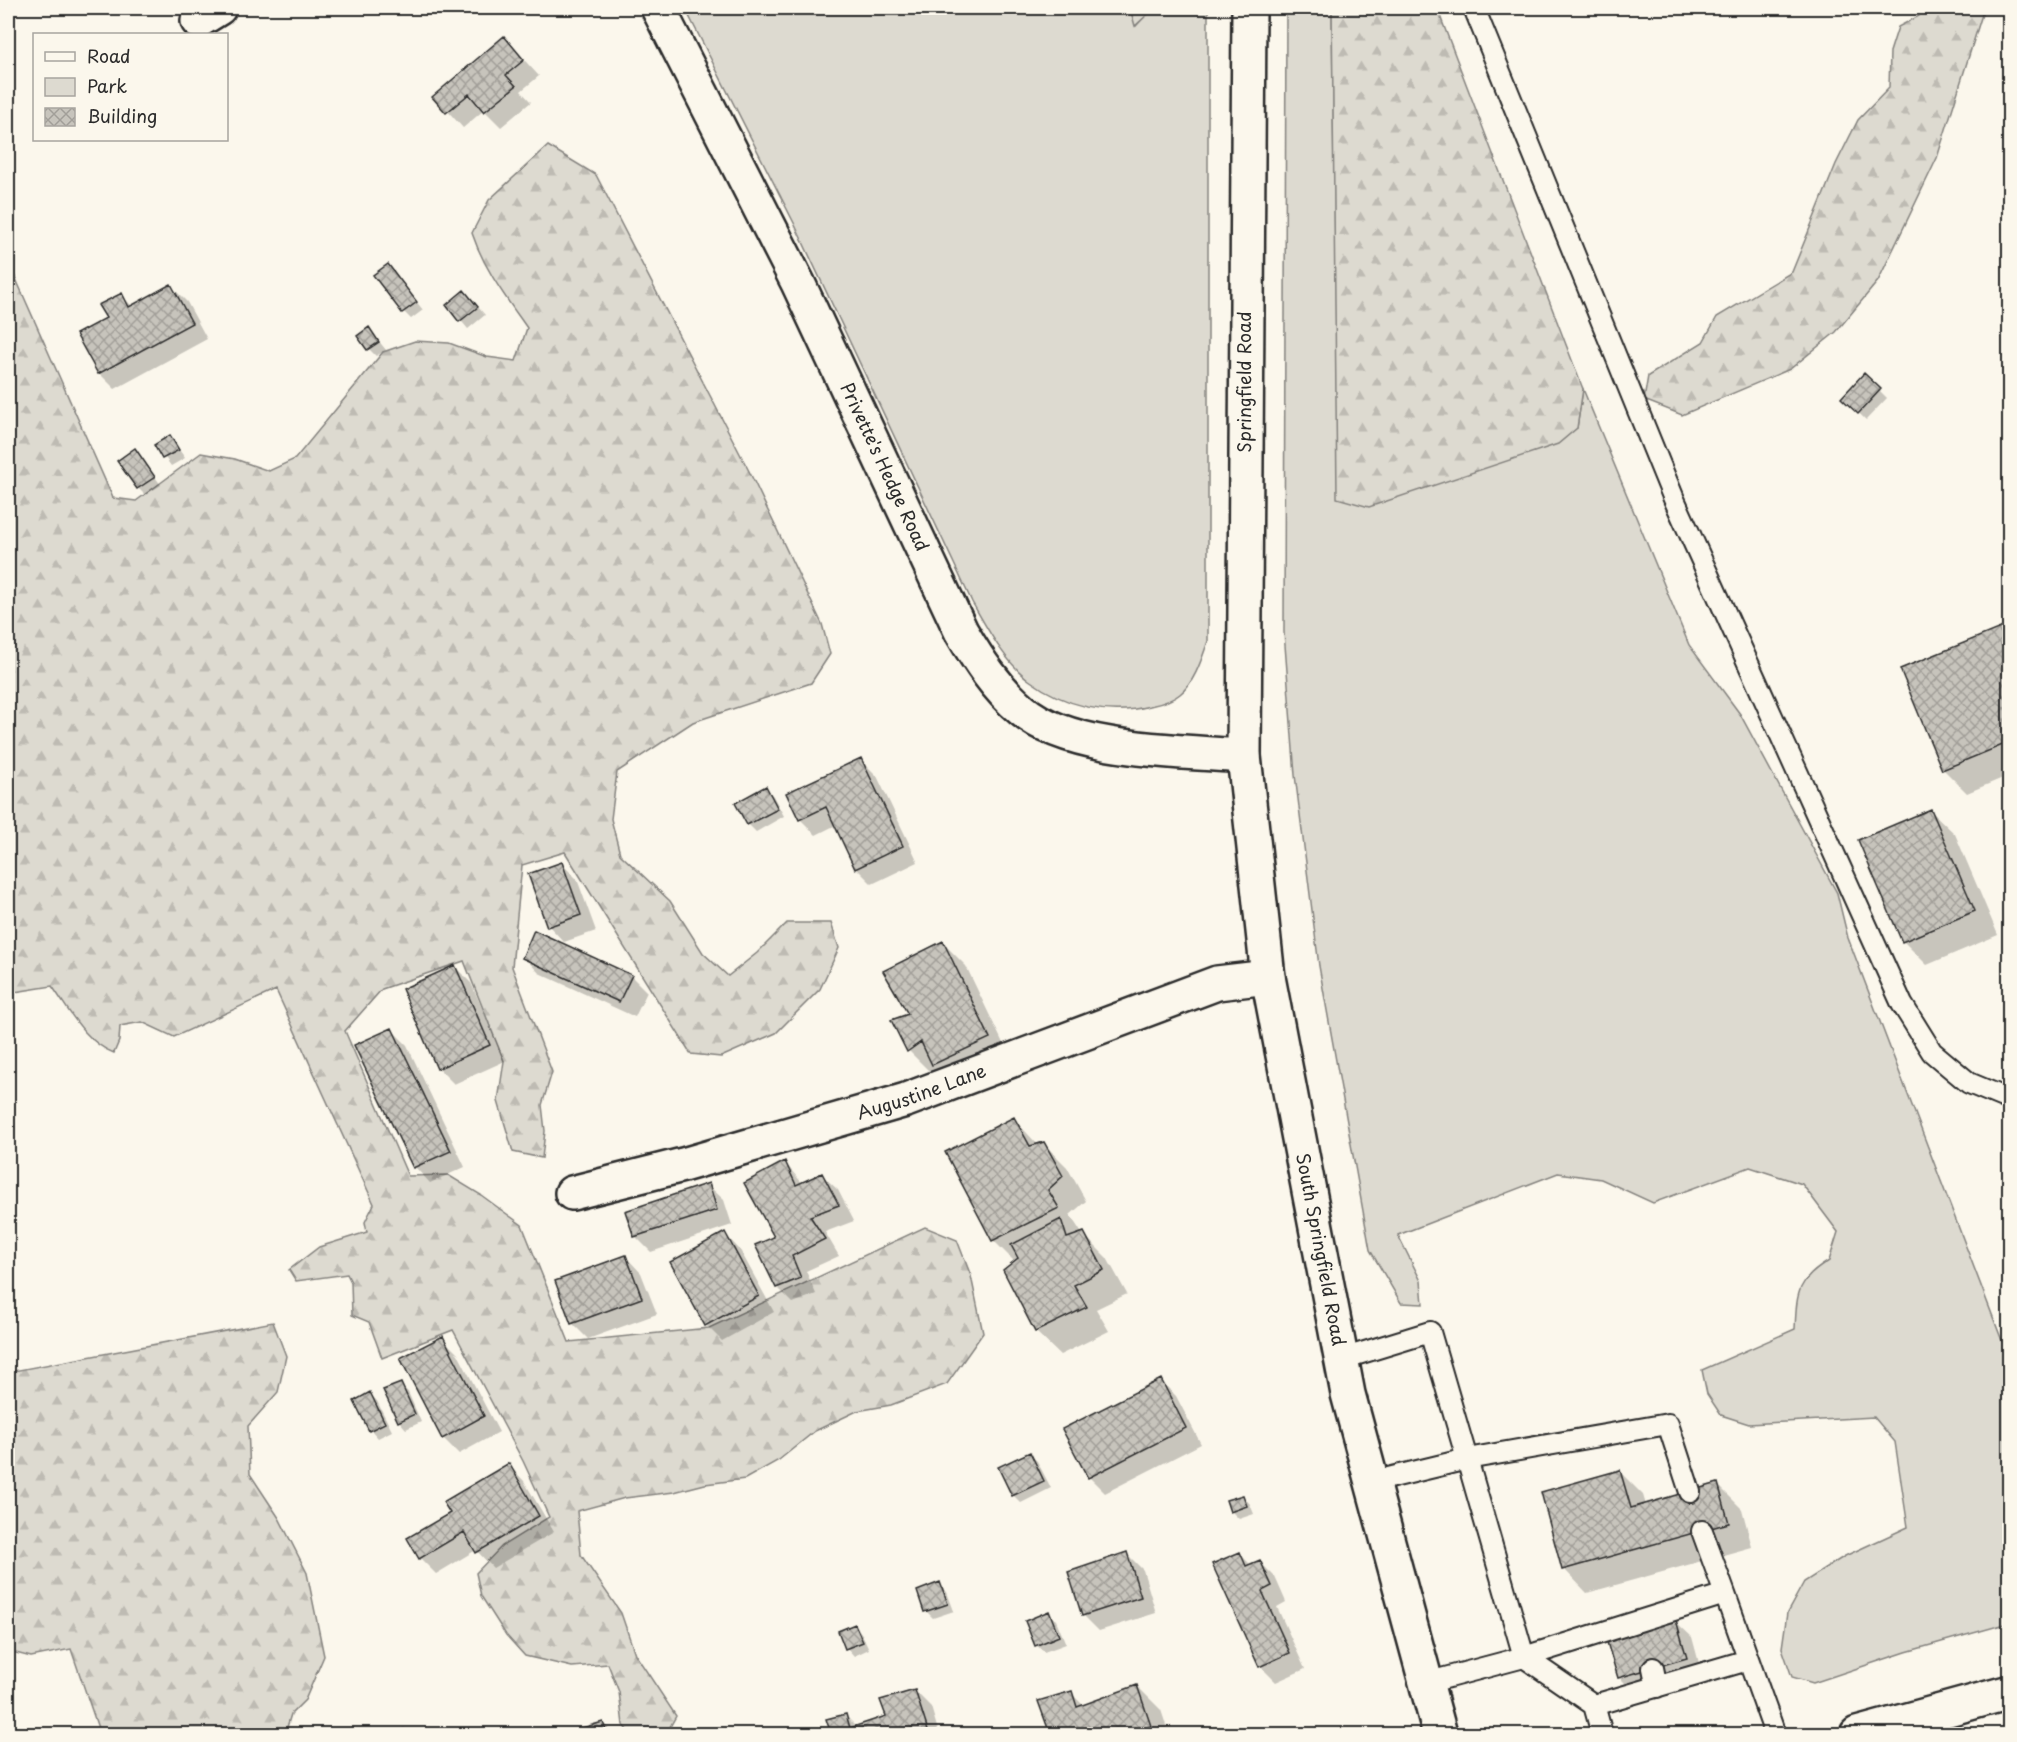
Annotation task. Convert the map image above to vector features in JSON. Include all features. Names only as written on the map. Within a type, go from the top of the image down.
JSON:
[{"type":"main road","name":"Privette's Hedge Road","points":[[658,8],[798,284],[961,631],[986,673],[1024,712],[1066,734],[1121,746],[1244,756]]},
{"type":"main road","name":"Springfield Road","points":[[1244,756],[1249,8]]},
{"type":"main road","name":"South Springfield Road","points":[[1244,756],[1268,977],[1342,1359],[1372,1482],[1440,1734]]},
{"type":"main road","name":"Augustine Lane","points":[[572,1193],[683,1165],[895,1103],[1217,983],[1268,977]]},
{"type":"main road","points":[[1857,1734],[2010,1692]]},
{"type":"lane","points":[[1474,8],[1674,499],[1902,1004],[1932,1052],[1969,1083],[2010,1100]]},
{"type":"lane","points":[[1342,1359],[1430,1332],[1524,1657],[1594,1705],[1602,1734]]},
{"type":"lane","points":[[1372,1482],[1467,1459],[1668,1424],[1690,1492]]},
{"type":"lane","points":[[1702,1531],[1775,1734]]},
{"type":"lane","points":[[1426,1683],[1640,1625],[1725,1594]]},
{"type":"lane","points":[[1594,1705],[1655,1678],[1748,1660]]},
{"type":"green space","points":[[685,8],[1130,8],[1136,26],[1147,14],[1148,8],[1208,8],[1208,641],[1194,676],[1177,696],[1162,703],[1134,709],[1087,707],[1057,697],[1043,689],[1020,672],[1004,654],[972,602],[794,223]]},
{"type":"green space","points":[[1130,8],[1148,8],[1148,14],[1135,26]]},
{"type":"green space","points":[[1286,8],[1332,8],[1337,422],[1577,428],[1583,389],[1689,645],[1740,714],[1837,893],[1848,938],[2009,1359],[2009,1623],[1906,1652],[1813,1683],[1792,1677],[1782,1648],[1787,1613],[1804,1582],[1845,1556],[1908,1527],[1895,1442],[1874,1417],[1749,1424],[1721,1415],[1707,1394],[1702,1370],[1795,1329],[1800,1289],[1810,1275],[1829,1261],[1838,1232],[1802,1184],[1750,1167],[1653,1203],[1601,1179],[1558,1173],[1398,1235],[1421,1281],[1423,1304],[1401,1303],[1370,1250],[1319,966],[1295,775],[1284,632]]},
{"type":"green space","points":[[1332,8],[1437,8],[1583,389],[1577,428],[1558,444],[1369,507],[1337,498]]},
{"type":"green space","points":[[1922,8],[1984,8],[1937,158],[1878,281],[1836,332],[1790,369],[1682,415],[1644,400],[1648,376],[1703,342],[1717,317],[1792,272],[1836,164],[1858,120],[1889,88],[1890,52],[1898,27],[1919,16]]},
{"type":"green space","points":[[548,146],[596,175],[750,473],[822,624],[830,654],[811,683],[693,722],[617,772],[611,819],[620,854],[670,901],[703,953],[728,976],[757,953],[787,923],[831,923],[839,948],[820,989],[776,1033],[721,1057],[691,1054],[565,852],[522,865],[512,967],[552,1072],[542,1105],[545,1131],[542,1158],[513,1152],[498,1101],[504,1061],[464,961],[382,989],[345,1031],[408,1176],[448,1175],[481,1195],[522,1225],[569,1342],[709,1328],[925,1227],[957,1240],[971,1276],[983,1333],[947,1384],[891,1405],[857,1411],[815,1431],[779,1460],[745,1479],[625,1498],[577,1511],[581,1555],[621,1613],[635,1654],[676,1716],[666,1734],[630,1734],[623,1725],[619,1692],[608,1664],[572,1667],[525,1656],[506,1635],[481,1596],[476,1573],[502,1546],[549,1517],[523,1461],[453,1330],[382,1358],[369,1322],[352,1315],[351,1282],[347,1274],[296,1281],[289,1270],[319,1247],[367,1232],[365,1222],[374,1204],[276,990],[174,1037],[142,1022],[120,1026],[119,1041],[114,1053],[94,1041],[86,1033],[52,986],[8,993],[8,261],[113,498],[136,501],[201,453],[235,459],[269,471],[295,459],[383,352],[415,341],[449,343],[487,357],[516,361],[527,328],[489,271],[472,233],[489,200]]},
{"type":"green space","points":[[273,1322],[286,1356],[278,1392],[248,1426],[250,1474],[279,1518],[307,1573],[324,1656],[305,1700],[291,1714],[285,1734],[100,1734],[71,1649],[31,1657],[8,1651],[8,1372]]},
{"type":"building","points":[[504,36],[524,60],[506,75],[516,86],[484,112],[469,94],[446,113],[432,97]]},
{"type":"building","points":[[388,264],[417,302],[402,313],[373,275]]},
{"type":"building","points":[[171,284],[192,323],[98,374],[76,334],[106,318],[98,305],[122,293],[129,307]]},
{"type":"building","points":[[464,290],[478,307],[459,322],[446,305]]},
{"type":"building","points":[[369,327],[379,342],[367,350],[357,336]]},
{"type":"building","points":[[1864,373],[1881,389],[1858,414],[1841,398]]},
{"type":"building","points":[[170,435],[179,450],[162,459],[154,445]]},
{"type":"building","points":[[135,448],[155,477],[137,489],[117,461]]},
{"type":"building","points":[[2010,624],[2010,742],[1942,770],[1900,669]]},
{"type":"building","points":[[861,758],[903,846],[855,869],[826,807],[799,820],[786,793]]},
{"type":"building","points":[[766,786],[778,809],[747,825],[735,803]]},
{"type":"building","points":[[1931,809],[1975,911],[1902,942],[1858,840]]},
{"type":"building","points":[[562,862],[581,915],[547,927],[528,874]]},
{"type":"building","points":[[534,930],[632,975],[619,1002],[522,958]]},
{"type":"building","points":[[943,941],[990,1038],[932,1065],[921,1042],[907,1052],[891,1020],[908,1014],[883,971]]},
{"type":"building","points":[[455,965],[490,1045],[437,1069],[402,989]]},
{"type":"building","points":[[392,1028],[451,1151],[413,1168],[354,1045]]},
{"type":"building","points":[[1014,1117],[1030,1146],[1044,1142],[1063,1176],[1048,1190],[1059,1208],[992,1241],[945,1152]]},
{"type":"building","points":[[785,1161],[796,1185],[822,1173],[839,1205],[810,1216],[825,1239],[792,1256],[801,1278],[776,1288],[755,1245],[774,1237],[744,1183]]},
{"type":"building","points":[[709,1183],[717,1210],[634,1237],[625,1211]]},
{"type":"building","points":[[1061,1219],[1067,1238],[1084,1232],[1104,1270],[1074,1285],[1087,1307],[1035,1332],[1003,1270],[1018,1258],[1011,1245]]},
{"type":"building","points":[[725,1232],[759,1296],[705,1326],[670,1262]]},
{"type":"building","points":[[626,1255],[642,1298],[571,1324],[555,1281]]},
{"type":"building","points":[[443,1336],[484,1416],[442,1439],[400,1358]]},
{"type":"building","points":[[1161,1379],[1186,1428],[1088,1478],[1062,1429]]},
{"type":"building","points":[[401,1383],[415,1414],[398,1422],[383,1390]]},
{"type":"building","points":[[370,1392],[385,1423],[369,1431],[354,1401]]},
{"type":"building","points":[[1030,1452],[1044,1481],[1012,1496],[998,1467]]},
{"type":"building","points":[[509,1463],[539,1516],[476,1553],[464,1532],[419,1559],[407,1538],[450,1513],[443,1502]]},
{"type":"building","points":[[1620,1470],[1631,1508],[1718,1483],[1729,1523],[1562,1570],[1541,1492]]},
{"type":"building","points":[[1243,1495],[1247,1506],[1230,1512],[1226,1500]]},
{"type":"building","points":[[1127,1552],[1141,1597],[1082,1616],[1068,1572]]},
{"type":"building","points":[[1240,1552],[1246,1566],[1260,1560],[1272,1586],[1262,1591],[1290,1653],[1259,1667],[1212,1564]]},
{"type":"building","points":[[940,1582],[948,1604],[924,1612],[917,1591]]},
{"type":"building","points":[[1049,1611],[1059,1636],[1035,1646],[1025,1621]]},
{"type":"building","points":[[1676,1620],[1687,1658],[1618,1678],[1606,1639]]},
{"type":"building","points":[[855,1624],[863,1642],[845,1649],[838,1631]]},
{"type":"building","points":[[1137,1685],[1151,1726],[1130,1734],[1050,1734],[1038,1701],[1072,1691],[1077,1707]]},
{"type":"building","points":[[915,1690],[929,1734],[831,1734],[826,1719],[846,1714],[850,1728],[886,1716],[880,1700]]},
{"type":"building","points":[[603,1722],[607,1734],[568,1734],[568,1732]]},
{"type":"building","points":[[404,1729],[406,1734],[392,1734]]}]
